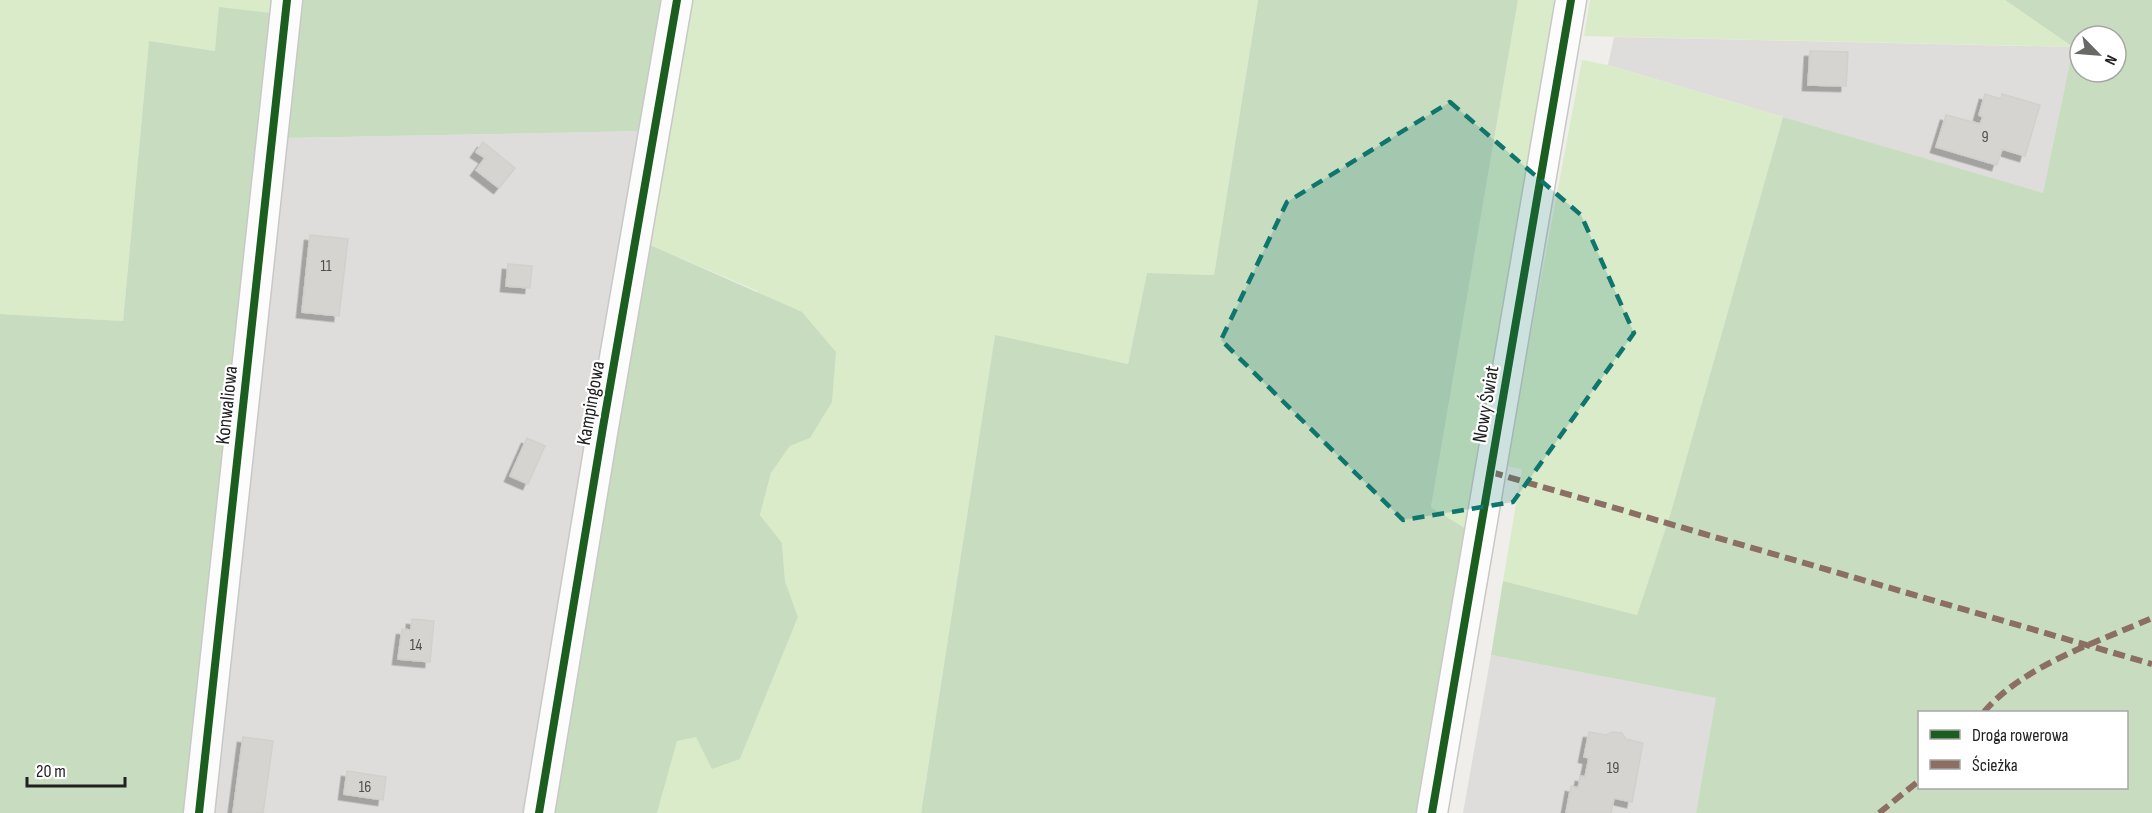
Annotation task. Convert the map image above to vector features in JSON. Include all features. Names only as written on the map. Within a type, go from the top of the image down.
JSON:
[{"type":"street","name":"Konwaliowa","points":[[199,813],[287,0]]},
{"type":"street","name":"Kampingowa","points":[[539,813],[677,0]]},
{"type":"street","name":"Nowy Świat","points":[[1432,813],[1571,0]]},
{"type":"highlighted area","points":[[1450,102],[1581,215],[1634,333],[1513,502],[1403,520],[1221,340],[1287,202]]},
{"type":"shaded area","points":[[1614,37],[2068,47],[2068,72],[2043,194],[1608,65]]},
{"type":"shaded area","points":[[645,131],[527,813],[211,813],[286,138]]},
{"type":"shaded area","points":[[1491,655],[1717,698],[1696,813],[1463,813]]},
{"type":"green space","points":[[0,0],[281,0],[279,14],[215,51],[149,42],[123,321],[0,314]]},
{"type":"green space","points":[[298,0],[667,0],[645,131],[286,138]]},
{"type":"green space","points":[[692,0],[1258,0],[1214,275],[1147,273],[1128,364],[995,336],[921,813],[657,813],[676,741],[696,736],[740,759],[798,617],[785,581],[782,543],[760,515],[771,473],[790,446],[810,438],[757,291],[648,244]]},
{"type":"green space","points":[[1258,0],[1518,0],[1431,507],[1471,532],[1422,813],[921,813],[995,335],[1128,364],[1147,273],[1214,275]]},
{"type":"green space","points":[[1518,0],[1558,0],[1471,532],[1431,507]]},
{"type":"green space","points":[[1590,0],[2005,0],[2068,44],[2068,47],[1584,36]]},
{"type":"green space","points":[[2005,0],[2152,0],[2152,813],[1696,813],[1716,698],[1491,655],[1503,581],[1637,615],[1671,512],[1783,117],[2043,193],[2068,71],[2068,84],[2128,84],[2128,24],[2068,24],[2068,44]]},
{"type":"green space","points":[[219,7],[279,14],[192,813],[0,813],[0,314],[123,321],[149,41],[215,51]]},
{"type":"green space","points":[[1582,60],[1608,65],[1783,117],[1671,512],[1637,615],[1503,581],[1522,469],[1506,466]]},
{"type":"green space","points":[[648,244],[802,312],[836,352],[832,402],[810,438],[790,446],[771,473],[760,515],[782,543],[785,581],[798,617],[740,759],[712,769],[696,737],[677,741],[657,813],[549,813]]},
{"type":"building","points":[[1810,51],[1848,52],[1846,86],[1808,85]]},
{"type":"building","points":[[1985,94],[2001,99],[2002,94],[2040,105],[2025,156],[2002,149],[1997,165],[1936,147],[1946,115],[1980,124],[1983,117],[1979,115]]},
{"type":"building","points":[[483,142],[515,168],[499,188],[476,170],[485,158],[476,152]]},
{"type":"building","points":[[310,235],[348,239],[339,316],[302,312]]},
{"type":"building","points":[[508,264],[532,266],[530,288],[506,286]]},
{"type":"building","points":[[527,438],[545,446],[528,484],[510,476]]},
{"type":"building","points":[[412,619],[434,621],[430,662],[398,659],[402,629],[411,630]]},
{"type":"building","points":[[1589,732],[1606,735],[1612,732],[1622,733],[1626,739],[1643,743],[1632,802],[1614,798],[1611,813],[1566,813],[1571,786],[1578,788],[1581,776],[1585,777],[1589,758],[1584,757]]},
{"type":"building","points":[[243,737],[273,741],[263,813],[233,813]]},
{"type":"building","points":[[347,771],[386,777],[383,800],[344,794]]},
{"type":"marked path","points":[[1491,472],[2152,664]]},
{"type":"marked path","points":[[1985,711],[2000,695],[2040,668],[2152,618]]},
{"type":"marked path","points":[[1879,813],[1918,782]]},
{"type":"cycle path","points":[[199,813],[287,0]]},
{"type":"cycle path","points":[[539,813],[677,0]]},
{"type":"cycle path","points":[[1432,813],[1571,0]]}]
